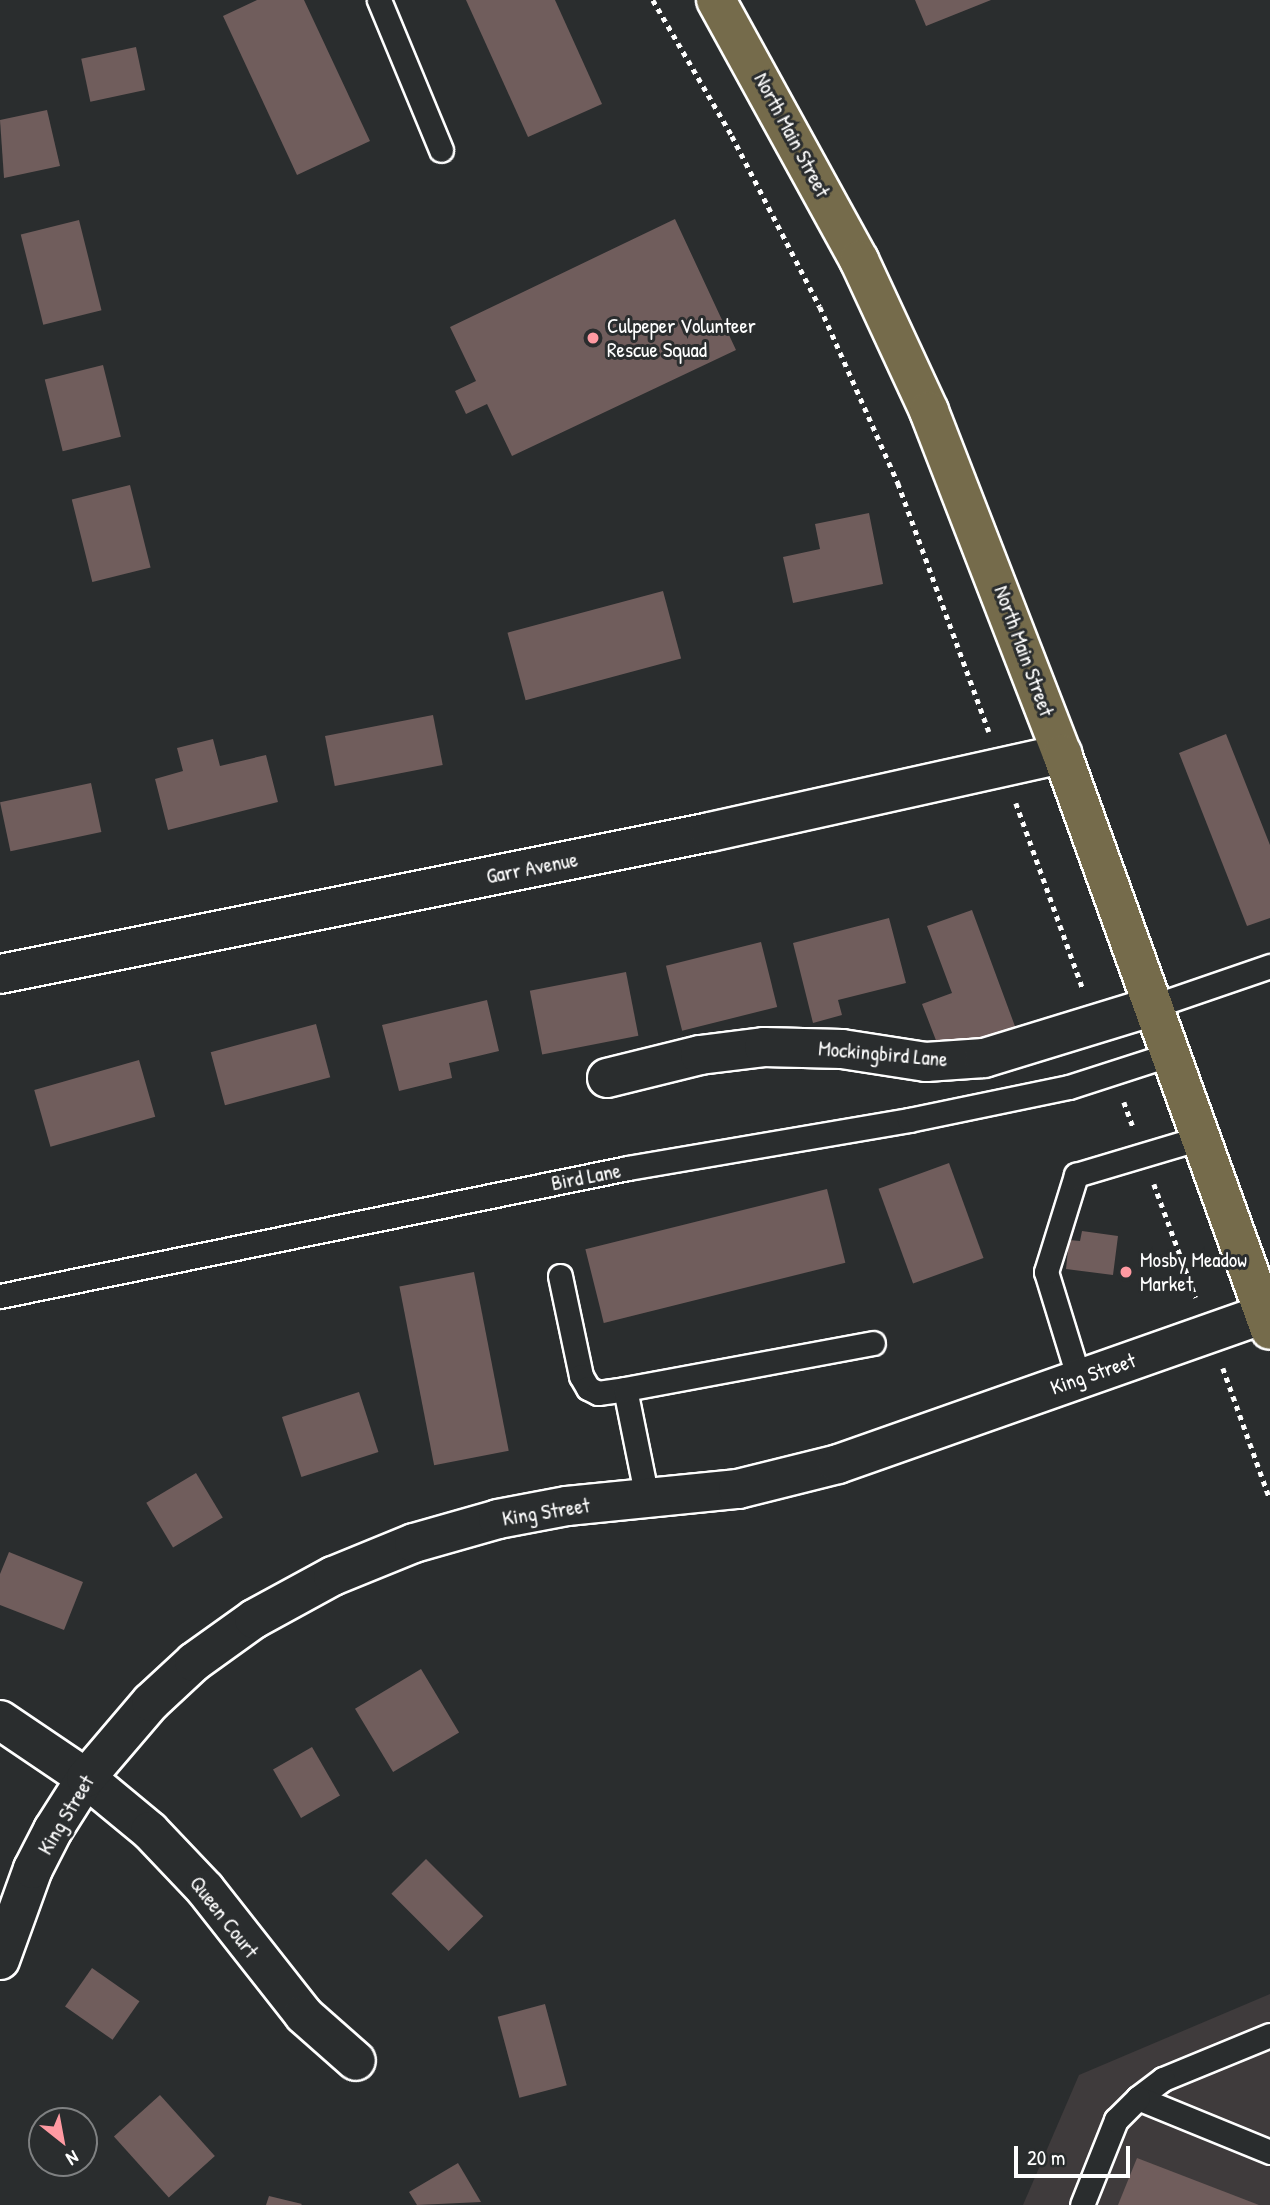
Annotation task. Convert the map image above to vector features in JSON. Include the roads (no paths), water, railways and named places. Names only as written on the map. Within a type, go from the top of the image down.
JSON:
[{"type":"main road","name":"North Main Street","points":[[716,0],[859,260],[929,411],[1062,754],[1200,1138],[1260,1270],[1267,1322]]},
{"type":"street","name":"Garr Avenue","points":[[0,974],[710,832],[1062,754]]},
{"type":"street","name":"Mockingbird Lane","points":[[607,1077],[699,1055],[764,1047],[842,1049],[926,1062],[984,1058],[1154,1006]]},
{"type":"street","name":"King Street","points":[[0,1960],[33,1870],[86,1778],[150,1702],[194,1662],[254,1619],[333,1576],[414,1543],[498,1519],[647,1498],[738,1489],[838,1464],[1079,1379],[1267,1322]]},
{"type":"street","name":"Queen Court","points":[[0,1720],[86,1778],[178,1860],[304,2015],[356,2061]]},
{"type":"lane","points":[[379,0],[441,150]]},
{"type":"lane","points":[[1154,1006],[1270,967]]},
{"type":"lane","name":"Bird Lane","points":[[0,1296],[628,1168],[909,1120],[1069,1087],[1171,1054]]},
{"type":"lane","points":[[1079,1379],[1046,1272],[1076,1175],[1200,1138]]},
{"type":"lane","points":[[560,1276],[581,1376],[588,1388],[598,1393],[873,1343]]},
{"type":"lane","points":[[625,1389],[647,1498]]},
{"type":"lane","points":[[1082,2205],[1116,2120],[1138,2098],[1163,2079],[1270,2035]]},
{"type":"lane","points":[[1138,2098],[1270,2152]]},
{"type":"place","name":"Culpeper Volunteer Rescue Squad","points":[[593,338]]},
{"type":"place","name":"Mosby Meadow Market","points":[[1126,1272]]}]
